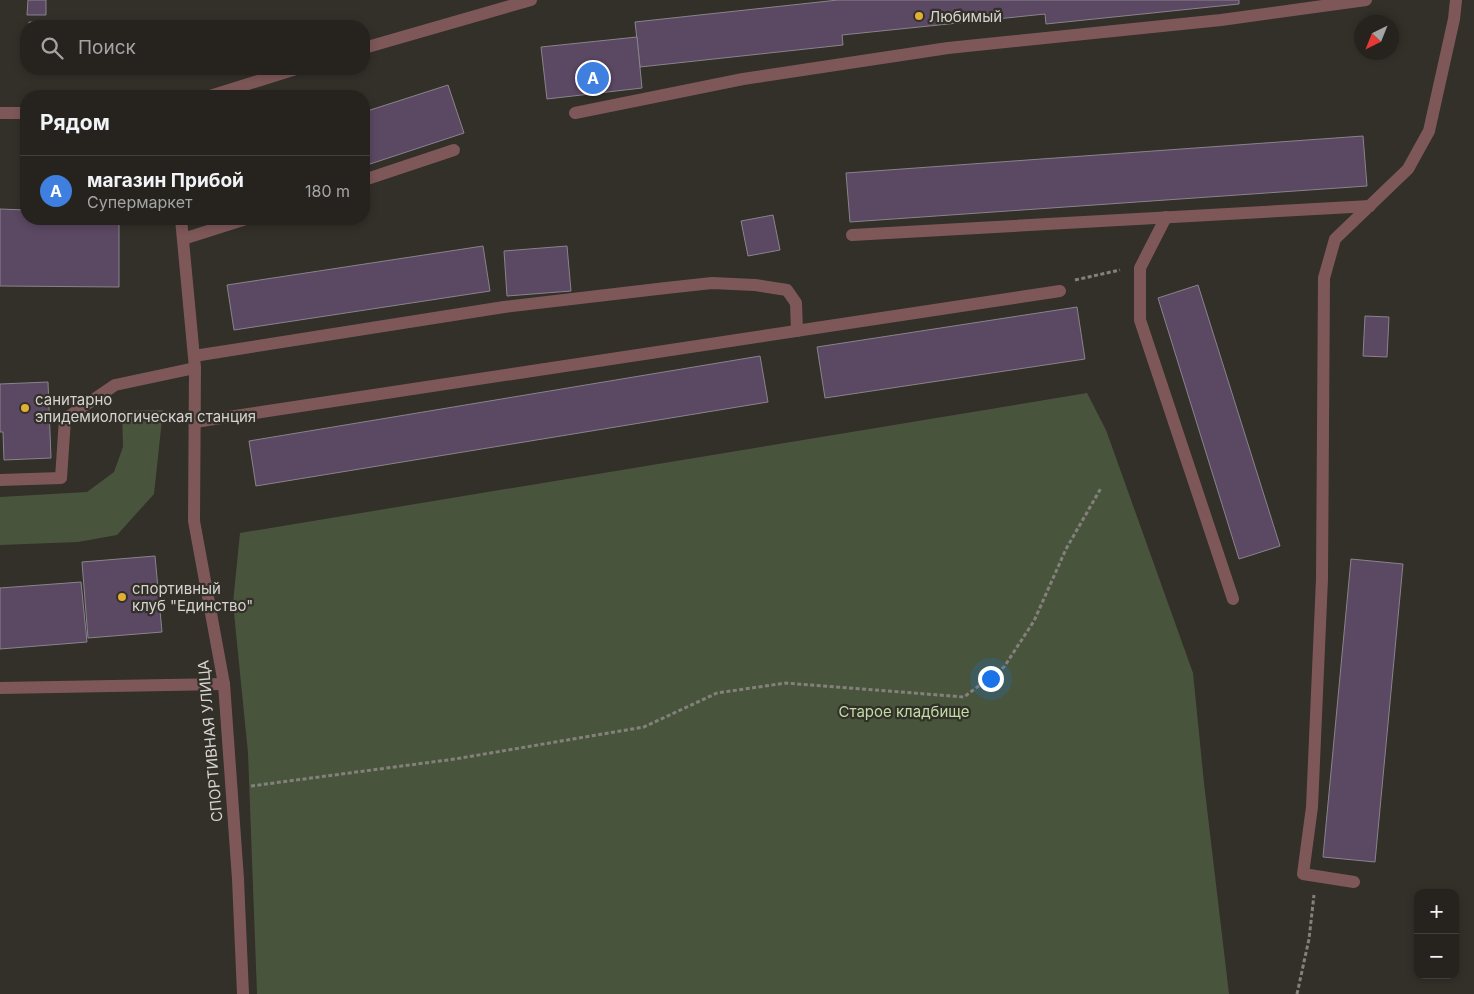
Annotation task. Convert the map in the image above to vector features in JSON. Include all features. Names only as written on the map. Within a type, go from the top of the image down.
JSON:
[{"type":"street","points":[[370,46],[531,0]]},
{"type":"street","points":[[575,113],[743,79],[948,48],[1220,20],[1366,0]]},
{"type":"street","points":[[1354,882],[1303,874],[1312,807],[1322,579],[1324,278],[1336,239],[1408,169],[1429,131],[1454,19],[1456,0]]},
{"type":"street","points":[[229,90],[277,75]]},
{"type":"street","points":[[0,114],[20,113]]},
{"type":"street","points":[[370,178],[454,150]]},
{"type":"street","points":[[852,234],[1370,206]]},
{"type":"street","points":[[1166,217],[1140,268],[1140,320],[1233,599]]},
{"type":"street","name":"СПОРТИВНАЯ УЛИЦА","points":[[182,225],[195,362],[194,521],[224,684],[232,788],[243,994]]},
{"type":"street","points":[[183,240],[228,225]]},
{"type":"street","points":[[0,480],[61,478],[65,419],[115,385],[195,362],[504,307],[712,284],[755,285],[787,290],[796,303],[797,331]]},
{"type":"street","points":[[195,422],[1060,290]]},
{"type":"street","points":[[0,688],[224,684]]},
{"type":"path","points":[[1074,280],[1130,268]]},
{"type":"path","points":[[232,788],[455,760],[644,727],[716,693],[786,683],[964,697],[1004,667],[1034,621],[1066,549],[1101,488]]},
{"type":"path","points":[[1298,994],[1309,939],[1315,887]]},
{"type":"green space","name":"Старое кладбище","points":[[1087,393],[1106,430],[1193,673],[1229,994],[257,994],[248,753],[233,603],[240,533]]},
{"type":"green space","points":[[163,410],[154,494],[117,535],[78,542],[0,545],[0,497],[87,492],[114,472],[123,447],[122,411]]},
{"type":"building","points":[[28,0],[46,0],[46,15],[27,15]]},
{"type":"building","points":[[838,0],[1239,0],[1239,4],[1046,24],[1045,14],[842,35],[843,45],[640,67],[635,22]]},
{"type":"building","points":[[637,37],[642,88],[547,99],[541,47]]},
{"type":"building","points":[[448,85],[464,133],[370,164],[370,110]]},
{"type":"building","points":[[1363,136],[1367,186],[850,222],[846,173]]},
{"type":"building","points":[[0,209],[20,210],[20,225],[119,225],[119,287],[0,286]]},
{"type":"building","points":[[773,215],[780,250],[748,256],[741,221]]},
{"type":"building","points":[[483,246],[490,291],[234,330],[227,285]]},
{"type":"building","points":[[567,246],[571,291],[507,296],[504,251]]},
{"type":"building","points":[[1198,285],[1280,546],[1239,559],[1158,298]]},
{"type":"building","points":[[1077,307],[1085,359],[825,398],[817,347]]},
{"type":"building","points":[[1365,316],[1389,317],[1387,357],[1363,356]]},
{"type":"building","points":[[760,356],[768,402],[256,486],[249,441]]},
{"type":"building","name":"санитарно эпидемиологическая станция","points":[[48,382],[51,458],[4,460],[3,432],[0,432],[0,384]]},
{"type":"building","name":"спортивный клуб \"Единство\"","points":[[155,556],[162,632],[88,638],[82,562]]},
{"type":"building","points":[[1351,559],[1403,564],[1375,862],[1323,857]]},
{"type":"building","points":[[81,582],[87,642],[0,649],[0,588]]},
{"type":"place","name":"Любимый","points":[[919,16]]},
{"type":"place","name":"магазин Прибой","points":[[593,78]]},
{"type":"place","name":"санитарно эпидемиологическая станция","points":[[25,408]]},
{"type":"place","name":"спортивный клуб \"Единство\"","points":[[122,597]]}]
